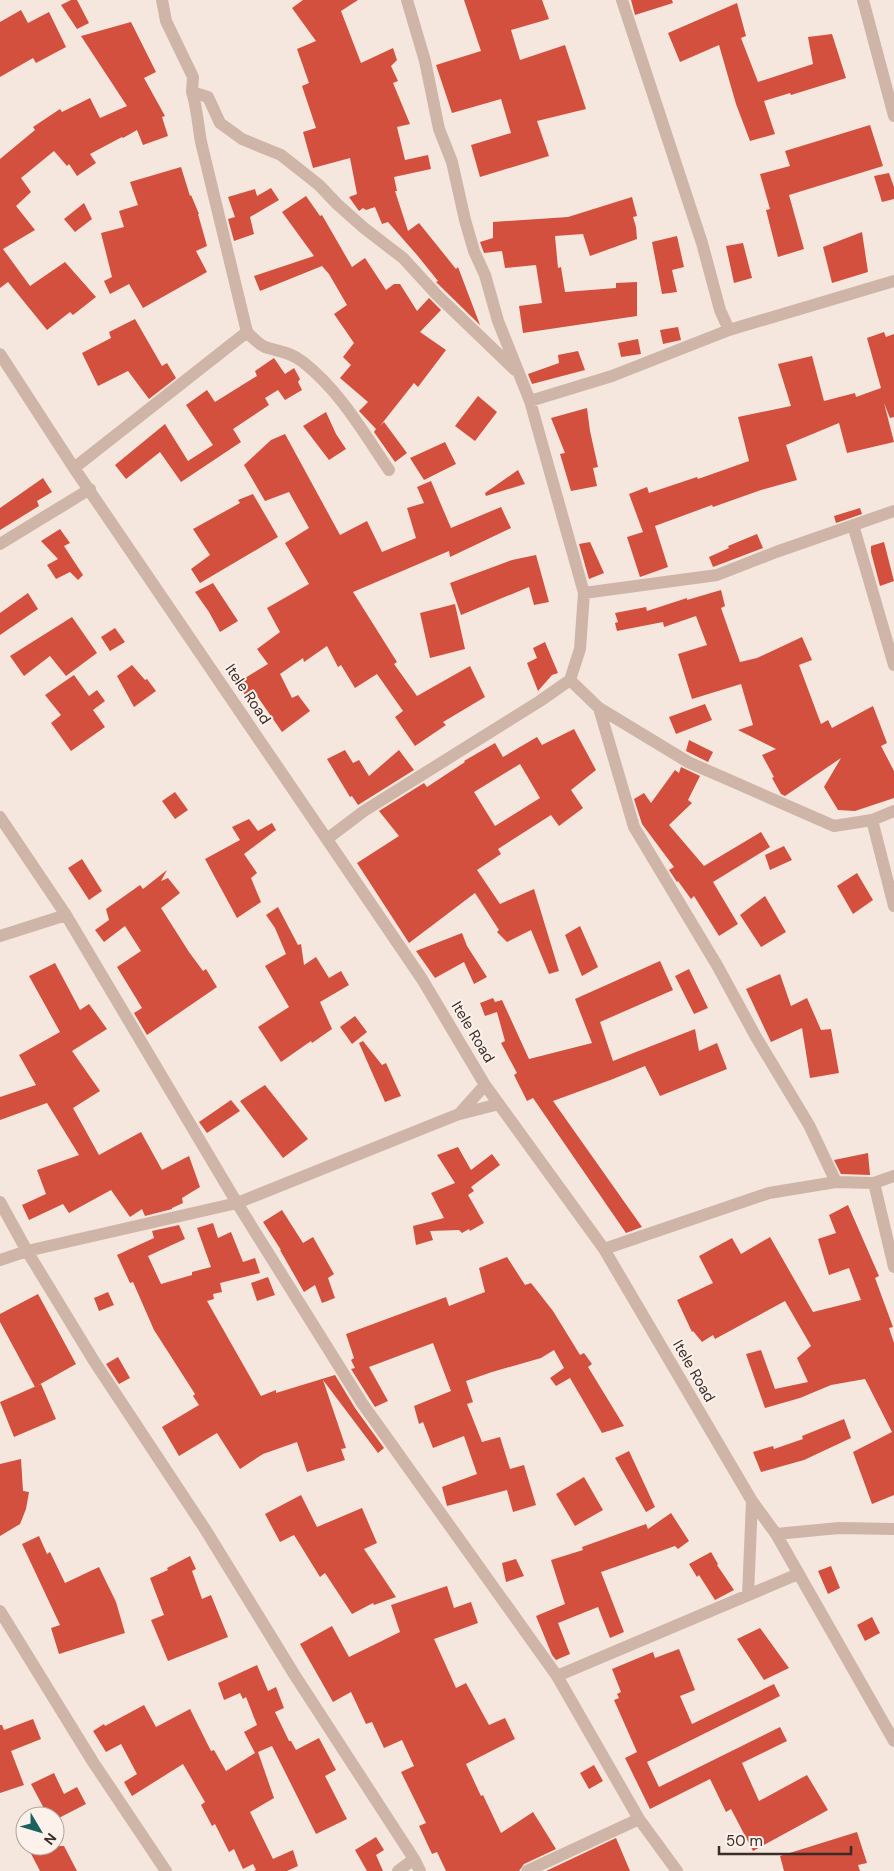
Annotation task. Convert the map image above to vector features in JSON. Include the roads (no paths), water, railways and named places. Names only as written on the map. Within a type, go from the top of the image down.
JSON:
[{"type":"street","points":[[162,0],[166,21],[193,77],[192,92],[201,142],[247,332],[263,346],[284,351],[302,361],[326,382],[345,404],[389,470]]},
{"type":"street","points":[[327,838],[364,811],[540,701],[570,680],[580,649],[584,593],[530,400],[498,321],[485,275],[474,251],[452,162],[439,129],[425,61],[407,0]]},
{"type":"street","points":[[622,0],[702,242],[720,310],[728,330]]},
{"type":"street","points":[[863,0],[894,116]]},
{"type":"street","points":[[192,92],[208,97],[220,123],[242,139],[281,155],[319,185],[364,228],[403,258],[437,295],[519,374]]},
{"type":"street","points":[[530,400],[612,376],[728,330],[894,282]]},
{"type":"street","points":[[74,468],[247,332]]},
{"type":"street","name":"Itele Road","points":[[0,354],[74,468],[422,979],[485,1085],[604,1248],[752,1501],[776,1534],[894,1741]]},
{"type":"street","points":[[0,544],[90,489]]},
{"type":"street","points":[[584,593],[717,575],[776,552],[894,511]]},
{"type":"street","points":[[853,525],[894,665]]},
{"type":"street","points":[[570,680],[599,708],[688,762],[834,826],[872,820],[894,811]]},
{"type":"street","points":[[599,708],[634,827],[718,967],[756,1037],[809,1125],[836,1182]]},
{"type":"street","points":[[0,817],[66,915],[237,1203],[362,1403],[557,1676],[639,1819],[677,1871]]},
{"type":"street","points":[[872,820],[894,906]]},
{"type":"street","points":[[0,936],[66,915]]},
{"type":"street","points":[[460,1114],[485,1085]]},
{"type":"street","points":[[0,1260],[237,1203],[460,1114],[499,1104]]},
{"type":"street","points":[[604,1248],[769,1194],[836,1182],[874,1183],[894,1176]]},
{"type":"street","points":[[874,1183],[894,1267]]},
{"type":"street","points":[[0,1202],[27,1252],[94,1361],[206,1529],[294,1674],[420,1871]]},
{"type":"street","points":[[748,1595],[752,1501]]},
{"type":"street","points":[[776,1534],[839,1528],[894,1529]]},
{"type":"street","points":[[557,1676],[798,1574]]},
{"type":"street","points":[[0,1611],[93,1762],[166,1871]]},
{"type":"street","points":[[527,1871],[639,1819]]},
{"type":"street","points":[[398,1871],[414,1859]]}]
